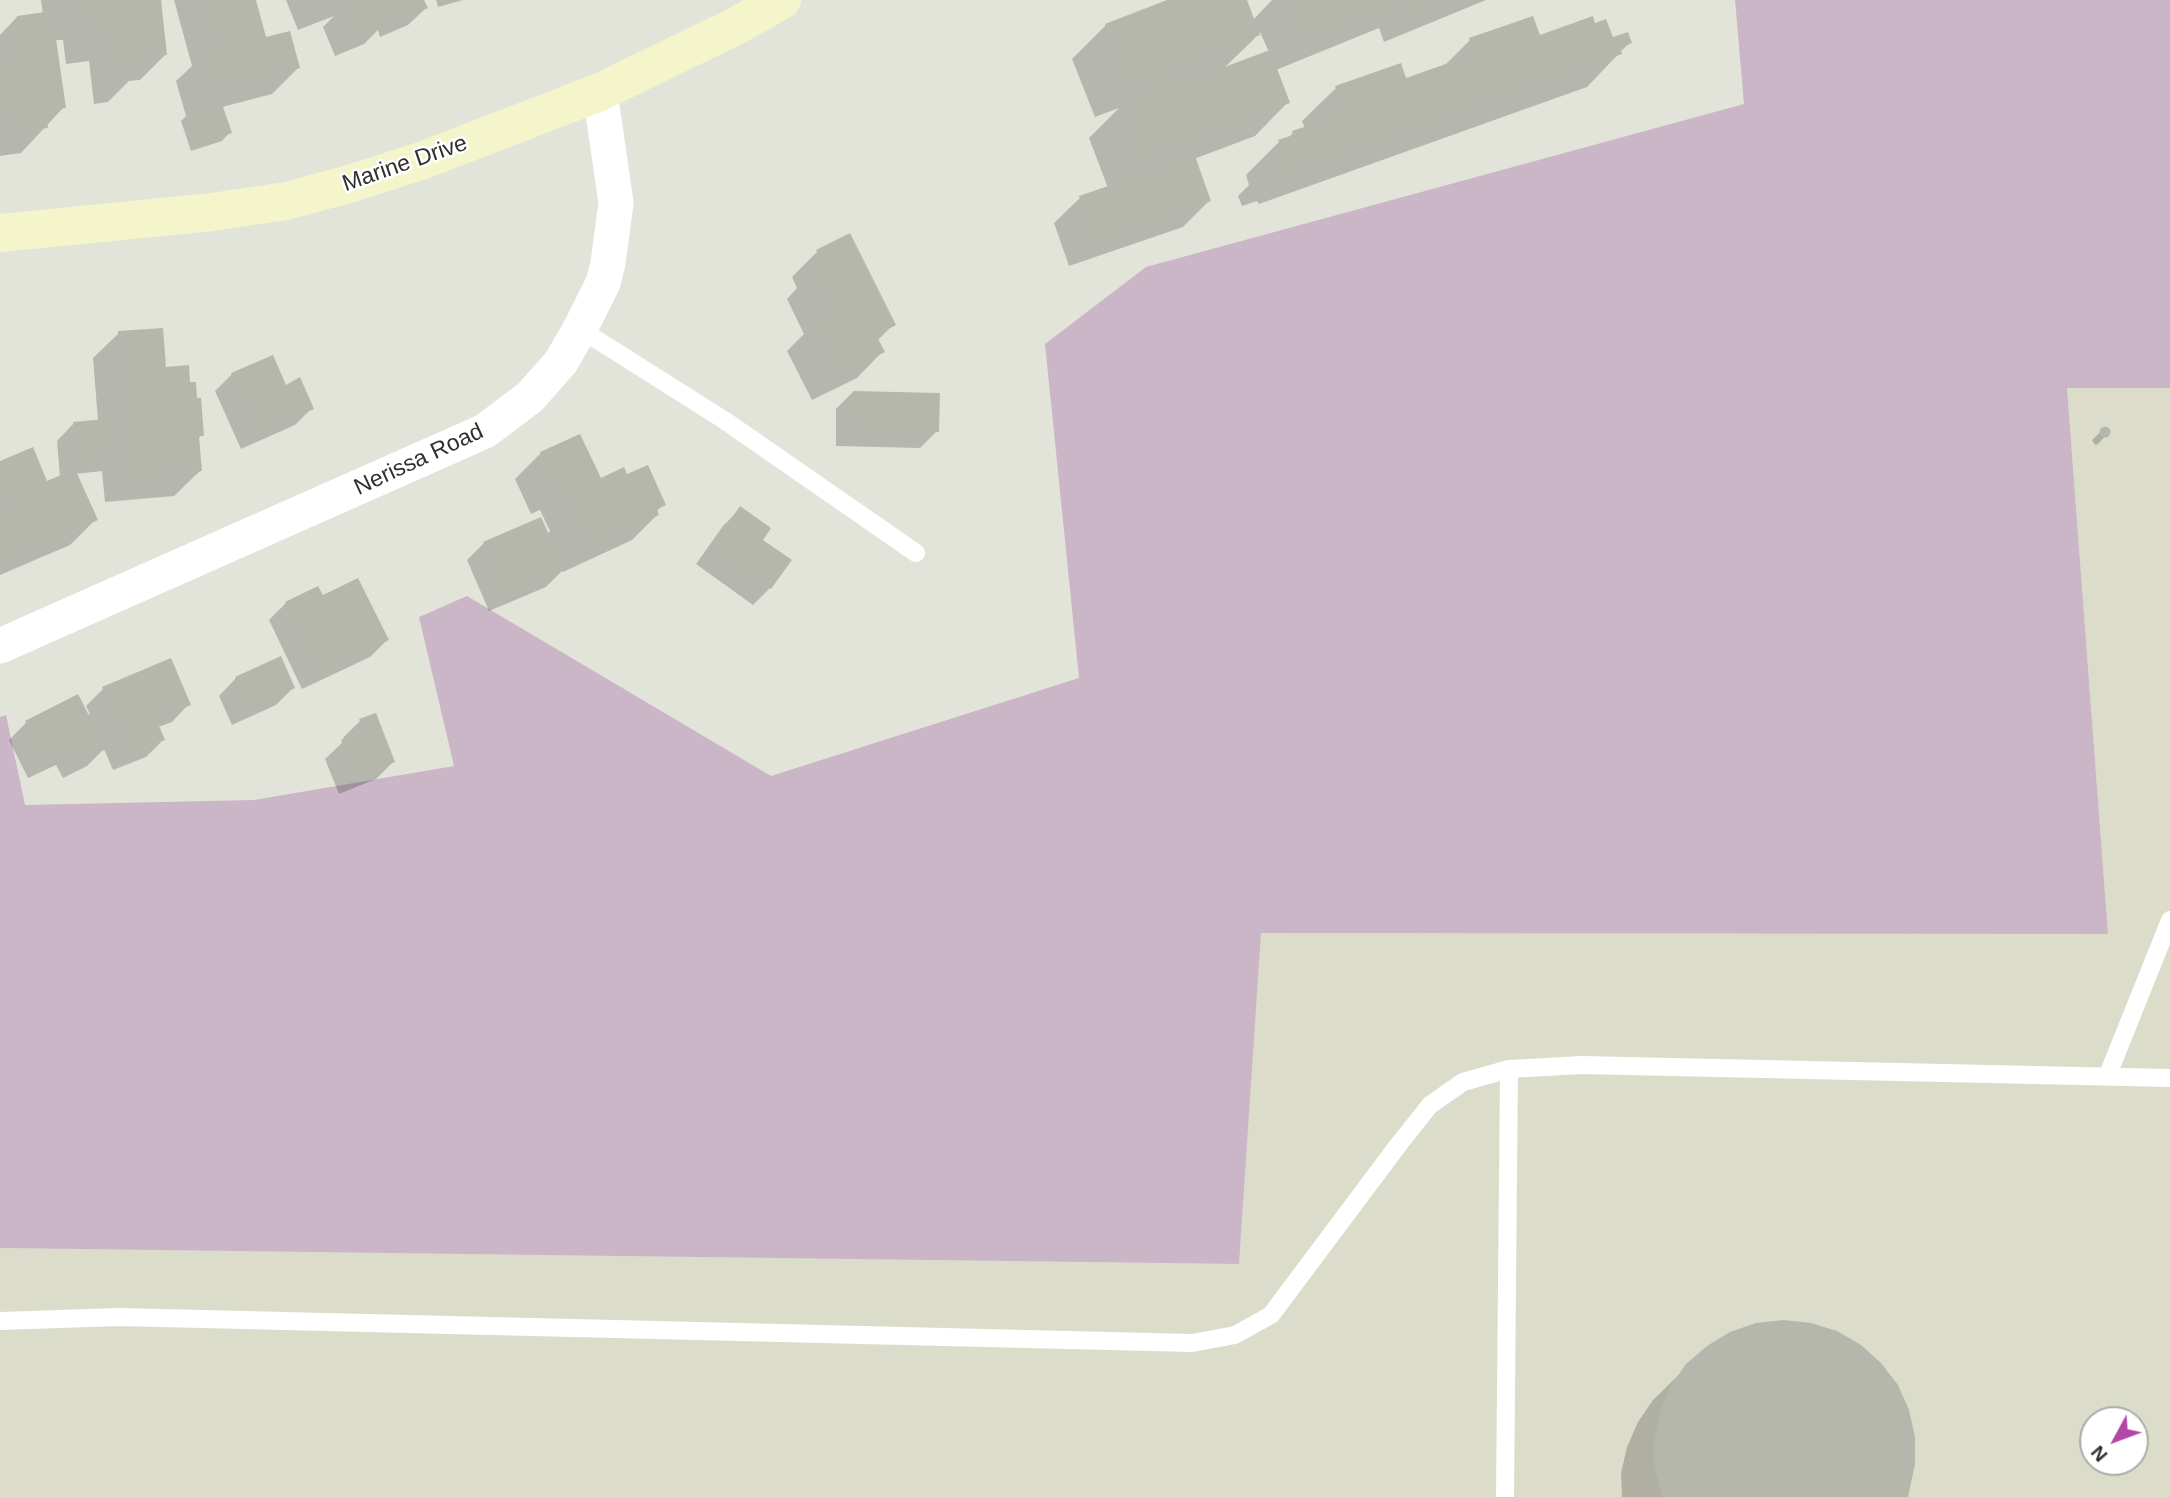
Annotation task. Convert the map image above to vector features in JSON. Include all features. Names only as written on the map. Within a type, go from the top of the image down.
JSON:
[{"type":"street","name":"Marine Drive","points":[[0,233],[212,212],[286,201],[349,184],[421,161],[600,92],[736,26],[782,0]]},
{"type":"street","name":"Nerissa Road","points":[[0,646],[485,432],[530,397],[561,362],[603,283],[617,203],[600,92]]},
{"type":"lane","points":[[580,329],[724,419],[916,553]]},
{"type":"lane","points":[[2107,1077],[2170,920]]},
{"type":"lane","points":[[0,1321],[120,1317],[1192,1343],[1235,1335],[1271,1315],[1430,1105],[1463,1082],[1509,1069],[1582,1065],[2170,1078]]},
{"type":"lane","points":[[1505,1497],[1509,1069]]},
{"type":"shaded area","points":[[1735,0],[2170,0],[2170,388],[2067,388],[2108,934],[1261,933],[1239,1264],[0,1248],[0,717],[6,715],[25,805],[254,800],[454,766],[419,617],[467,596],[771,776],[1079,678],[1045,344],[1146,267],[1744,104]]},
{"type":"shaded area","points":[[2067,387],[2170,388],[2170,1497],[0,1497],[0,1248],[1238,1264],[1260,933],[2108,934]]},
{"type":"building","points":[[69,0],[161,0],[167,55],[133,58],[135,77],[119,79],[114,36],[91,39],[88,15],[71,17]]},
{"type":"building","points":[[206,0],[256,0],[266,37],[290,31],[300,68],[212,92],[201,54],[220,49]]},
{"type":"building","points":[[310,0],[351,0],[315,14]]},
{"type":"building","points":[[356,0],[424,0],[428,8],[398,21],[392,8],[377,14],[383,27],[353,40],[340,8]]},
{"type":"building","points":[[1167,0],[1247,0],[1260,35],[1170,69],[1176,85],[1270,50],[1290,103],[1143,159],[1121,103],[1153,90],[1148,77],[1129,85],[1105,24]]},
{"type":"building","points":[[1283,0],[1453,0],[1410,17],[1405,4],[1301,45]]},
{"type":"building","points":[[52,11],[66,108],[45,110],[48,128],[7,134],[4,111],[0,111],[0,61],[23,58],[17,16]]},
{"type":"building","points":[[1533,16],[1540,35],[1593,16],[1595,23],[1606,19],[1613,37],[1628,32],[1632,43],[1620,48],[1622,54],[1292,172],[1291,168],[1275,174],[1271,161],[1284,156],[1278,140],[1293,135],[1292,131],[1326,120],[1324,116],[1343,109],[1335,86],[1401,63],[1406,78],[1474,54],[1469,38]]},
{"type":"building","points":[[221,101],[232,133],[199,144],[188,112]]},
{"type":"building","points":[[1195,156],[1211,201],[1094,241],[1079,196]]},
{"type":"building","points":[[850,233],[896,325],[876,335],[885,352],[838,376],[812,324],[832,314],[811,272],[824,265],[816,250]]},
{"type":"building","points":[[163,328],[166,367],[189,365],[190,382],[196,382],[197,398],[201,398],[204,436],[199,436],[202,471],[130,477],[118,331]]},
{"type":"building","points":[[273,355],[286,385],[300,377],[314,409],[258,433],[231,373]]},
{"type":"building","points":[[853,391],[940,393],[939,432],[852,429]]},
{"type":"building","points":[[118,418],[121,455],[77,459],[73,422]]},
{"type":"building","points":[[2105,426],[2111,432],[2105,438],[2099,432]]},
{"type":"building","points":[[580,434],[601,478],[624,467],[627,474],[648,465],[666,505],[657,509],[659,515],[589,548],[571,509],[576,506],[566,485],[557,489],[540,452]]},
{"type":"building","points":[[33,447],[47,481],[75,469],[98,520],[4,561],[0,553],[0,520],[12,515],[0,488],[0,461]]},
{"type":"building","points":[[740,506],[771,528],[763,540],[792,560],[771,589],[711,547]]},
{"type":"building","points":[[541,517],[565,570],[506,595],[483,542]]},
{"type":"building","points":[[358,578],[389,640],[320,674],[285,602],[318,586],[323,595]]},
{"type":"building","points":[[281,656],[295,688],[249,709],[235,677]]},
{"type":"building","points":[[171,658],[191,705],[156,719],[165,740],[131,754],[102,687]]},
{"type":"building","points":[[78,694],[106,749],[80,762],[73,749],[46,763],[25,721]]},
{"type":"building","points":[[376,713],[395,762],[356,778],[341,740],[364,731],[359,719]]},
{"type":"building","points":[[1784,1320],[1811,1323],[1837,1331],[1861,1345],[1881,1363],[1898,1385],[1909,1410],[1915,1437],[1915,1464],[1908,1497],[1663,1497],[1654,1466],[1654,1439],[1660,1412],[1671,1386],[1686,1364],[1707,1346],[1730,1332],[1756,1323]]}]
